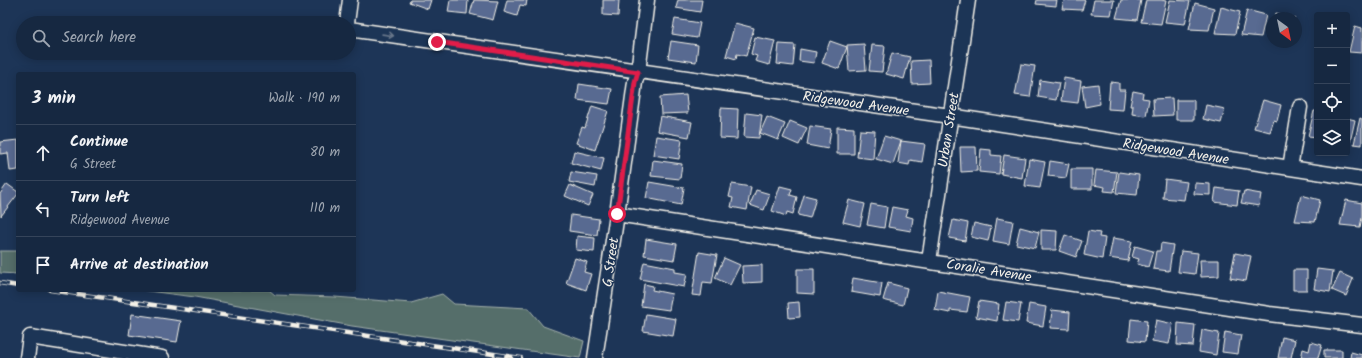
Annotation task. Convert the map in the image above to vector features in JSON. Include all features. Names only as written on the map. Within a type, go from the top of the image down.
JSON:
[{"type":"street","points":[[348,16],[350,0]]},
{"type":"street","name":"G Street","points":[[595,358],[635,82],[638,72],[647,0]]},
{"type":"street","name":"Urban Street","points":[[929,261],[968,0]]},
{"type":"street","name":"Ridgewood Avenue","points":[[356,30],[950,116],[1362,179]]},
{"type":"street","points":[[1290,168],[1300,107]]},
{"type":"street","name":"Coralie Avenue","points":[[617,214],[1269,314],[1362,325]]},
{"type":"street","points":[[27,358],[30,337],[162,358]]},
{"type":"green space","points":[[0,251],[16,251],[16,274],[0,273]]},
{"type":"green space","points":[[156,292],[271,292],[275,295],[335,297],[411,303],[442,294],[454,304],[528,308],[543,326],[584,341],[580,358],[352,326],[195,297]]},
{"type":"building","points":[[410,0],[431,0],[428,9],[409,2]]},
{"type":"building","points":[[450,0],[468,0],[467,14],[448,12]]},
{"type":"building","points":[[474,0],[498,1],[493,20],[470,14]]},
{"type":"building","points":[[507,0],[527,0],[526,6],[520,5],[517,16],[504,12]]},
{"type":"building","points":[[603,0],[619,0],[618,16],[603,15]]},
{"type":"building","points":[[678,0],[702,0],[700,12],[676,8]]},
{"type":"building","points":[[1037,0],[1057,0],[1056,6],[1036,4]]},
{"type":"building","points":[[1064,0],[1085,0],[1082,10],[1062,9]]},
{"type":"building","points":[[1094,0],[1114,0],[1111,15],[1091,14]]},
{"type":"building","points":[[1121,0],[1141,0],[1137,20],[1116,18]]},
{"type":"building","points":[[1146,0],[1166,1],[1161,24],[1141,22]]},
{"type":"building","points":[[1170,0],[1190,1],[1185,24],[1165,22]]},
{"type":"building","points":[[1195,3],[1214,8],[1209,30],[1189,29]]},
{"type":"building","points":[[1221,7],[1240,12],[1235,34],[1215,33]]},
{"type":"building","points":[[1247,10],[1266,15],[1261,37],[1241,35]]},
{"type":"building","points":[[675,19],[700,23],[697,38],[672,34]]},
{"type":"building","points":[[735,23],[754,28],[746,56],[737,54],[736,59],[726,56]]},
{"type":"building","points":[[1355,26],[1362,28],[1362,53],[1350,52]]},
{"type":"building","points":[[755,37],[775,41],[769,65],[755,61],[757,56],[751,54]]},
{"type":"building","points":[[671,41],[698,45],[696,62],[668,58]]},
{"type":"building","points":[[830,41],[847,47],[839,69],[822,63]]},
{"type":"building","points":[[779,44],[795,45],[793,66],[777,64]]},
{"type":"building","points":[[864,44],[866,70],[849,71],[847,45]]},
{"type":"building","points":[[872,45],[885,46],[882,72],[869,71]]},
{"type":"building","points":[[800,49],[816,52],[814,63],[799,61]]},
{"type":"building","points":[[892,53],[910,57],[904,79],[886,74]]},
{"type":"building","points":[[929,60],[930,83],[912,84],[911,61]]},
{"type":"building","points":[[1021,64],[1035,66],[1030,97],[1015,95]]},
{"type":"building","points":[[1064,78],[1081,81],[1078,103],[1061,101]]},
{"type":"building","points":[[1040,80],[1059,83],[1056,100],[1038,97]]},
{"type":"building","points":[[1110,82],[1119,83],[1119,90],[1125,90],[1123,110],[1108,109]]},
{"type":"building","points":[[579,84],[612,89],[609,104],[577,100]]},
{"type":"building","points":[[1098,84],[1100,104],[1085,107],[1082,86]]},
{"type":"building","points":[[1133,91],[1143,93],[1142,98],[1149,99],[1146,116],[1132,114],[1133,106],[1130,106]]},
{"type":"building","points":[[686,95],[688,113],[661,114],[660,97]]},
{"type":"building","points":[[1172,98],[1173,115],[1154,116],[1153,99]]},
{"type":"building","points":[[1176,100],[1194,100],[1194,120],[1176,120]]},
{"type":"building","points":[[1263,100],[1281,105],[1277,121],[1274,120],[1270,132],[1254,128]]},
{"type":"building","points":[[1206,105],[1225,109],[1221,123],[1203,119]]},
{"type":"building","points":[[592,106],[608,111],[595,150],[576,143],[582,127],[585,128]]},
{"type":"building","points":[[721,108],[738,109],[737,139],[720,138]]},
{"type":"building","points":[[1314,111],[1314,137],[1308,136]]},
{"type":"building","points":[[746,113],[762,115],[759,138],[744,137]]},
{"type":"building","points":[[660,116],[692,122],[689,137],[657,131]]},
{"type":"building","points":[[767,117],[785,124],[778,140],[760,133]]},
{"type":"building","points":[[1360,118],[1362,119],[1362,145],[1354,144]]},
{"type":"building","points":[[1350,119],[1355,120],[1350,142]]},
{"type":"building","points":[[790,121],[807,128],[799,145],[783,138]]},
{"type":"building","points":[[810,126],[831,129],[828,149],[807,145]]},
{"type":"building","points":[[837,127],[854,128],[854,154],[837,154]]},
{"type":"building","points":[[860,130],[875,131],[873,159],[857,157]]},
{"type":"building","points":[[656,136],[682,140],[679,159],[653,155]]},
{"type":"building","points":[[884,136],[901,141],[893,164],[876,159]]},
{"type":"building","points":[[16,140],[16,170],[10,171],[8,153],[0,154],[0,142]]},
{"type":"building","points":[[901,141],[925,144],[922,162],[910,160],[909,165],[898,163]]},
{"type":"building","points":[[960,147],[976,147],[977,171],[961,172]]},
{"type":"building","points":[[981,149],[991,150],[991,155],[1001,156],[999,174],[979,172]]},
{"type":"building","points":[[574,151],[604,158],[601,171],[571,163]]},
{"type":"building","points":[[1004,155],[1025,158],[1022,178],[1001,174]]},
{"type":"building","points":[[1029,159],[1045,162],[1040,188],[1025,186]]},
{"type":"building","points":[[653,160],[682,164],[680,179],[651,176]]},
{"type":"building","points":[[1050,161],[1069,164],[1066,178],[1048,176]]},
{"type":"building","points":[[1071,169],[1092,169],[1092,189],[1071,189]]},
{"type":"building","points":[[1096,170],[1117,172],[1114,192],[1104,191],[1105,187],[1094,185]]},
{"type":"building","points":[[571,172],[597,176],[595,187],[569,182]]},
{"type":"building","points":[[1119,172],[1139,175],[1137,195],[1116,193]]},
{"type":"building","points":[[1165,179],[1187,182],[1184,200],[1163,198]]},
{"type":"building","points":[[649,182],[684,188],[681,205],[646,198]]},
{"type":"building","points":[[1195,183],[1210,184],[1210,195],[1194,194]]},
{"type":"building","points":[[7,184],[16,191],[16,197],[1,216],[0,194]]},
{"type":"building","points":[[732,184],[751,187],[747,210],[731,207],[733,198],[729,197]]},
{"type":"building","points":[[570,185],[593,195],[588,206],[565,196]]},
{"type":"building","points":[[780,186],[792,189],[790,195],[797,197],[793,214],[787,212],[786,216],[772,211]]},
{"type":"building","points":[[1216,188],[1239,191],[1237,205],[1214,202]]},
{"type":"building","points":[[756,190],[770,194],[764,210],[750,205]]},
{"type":"building","points":[[1244,191],[1261,194],[1259,206],[1241,203]]},
{"type":"building","points":[[804,195],[816,198],[810,218],[798,215]]},
{"type":"building","points":[[1301,195],[1320,200],[1315,222],[1295,221]]},
{"type":"building","points":[[849,200],[865,204],[860,226],[843,222]]},
{"type":"building","points":[[1346,200],[1362,203],[1362,218],[1360,227],[1340,225]]},
{"type":"building","points":[[871,204],[887,207],[884,228],[867,225]]},
{"type":"building","points":[[892,207],[908,210],[906,216],[913,218],[911,231],[888,227]]},
{"type":"building","points":[[571,215],[599,219],[597,235],[569,231]]},
{"type":"building","points":[[997,218],[1013,221],[1009,244],[993,241]]},
{"type":"building","points":[[953,220],[968,223],[965,241],[949,238]]},
{"type":"building","points":[[974,223],[991,227],[988,241],[971,237]]},
{"type":"building","points":[[1020,227],[1039,232],[1035,248],[1016,244]]},
{"type":"building","points":[[1041,230],[1057,231],[1056,250],[1041,250]]},
{"type":"building","points":[[1088,231],[1100,233],[1099,237],[1105,238],[1102,259],[1084,255]]},
{"type":"building","points":[[1065,235],[1082,241],[1076,257],[1059,251]]},
{"type":"building","points":[[577,236],[595,238],[594,252],[576,250]]},
{"type":"building","points":[[1113,238],[1132,241],[1128,261],[1109,258]]},
{"type":"building","points":[[646,239],[677,244],[674,260],[644,255]]},
{"type":"building","points":[[1161,243],[1173,245],[1169,271],[1153,269],[1156,251],[1160,251]]},
{"type":"building","points":[[1135,246],[1153,251],[1148,267],[1137,264],[1139,259],[1132,257]]},
{"type":"building","points":[[1181,251],[1198,253],[1195,274],[1178,272]]},
{"type":"building","points":[[699,252],[717,255],[712,283],[703,282],[701,296],[692,295]]},
{"type":"building","points":[[1235,253],[1251,256],[1246,281],[1230,278]]},
{"type":"building","points":[[575,258],[587,262],[584,272],[591,274],[586,290],[566,283]]},
{"type":"building","points":[[724,258],[740,265],[730,285],[715,278]]},
{"type":"building","points":[[1200,260],[1219,260],[1219,276],[1201,277]]},
{"type":"building","points":[[644,262],[675,268],[675,272],[687,274],[684,287],[640,279]]},
{"type":"building","points":[[762,265],[762,282],[743,283],[742,266]]},
{"type":"building","points":[[797,269],[814,269],[814,294],[797,293]]},
{"type":"building","points":[[1317,269],[1333,271],[1330,292],[1314,289]]},
{"type":"building","points":[[1293,270],[1307,270],[1307,290],[1293,290]]},
{"type":"building","points":[[1340,273],[1353,279],[1346,296],[1332,290]]},
{"type":"building","points":[[853,278],[882,283],[880,297],[851,292]]},
{"type":"building","points":[[888,283],[907,288],[903,305],[883,300]]},
{"type":"building","points":[[644,284],[653,286],[652,290],[672,294],[669,310],[641,306]]},
{"type":"building","points":[[938,291],[970,297],[967,312],[950,310],[950,313],[935,310]]},
{"type":"building","points":[[979,301],[999,304],[997,321],[976,317]]},
{"type":"building","points":[[799,302],[800,317],[789,318],[788,303]]},
{"type":"building","points":[[1006,302],[1021,304],[1018,322],[1003,320]]},
{"type":"building","points":[[1029,304],[1046,307],[1043,326],[1026,323]]},
{"type":"building","points":[[1052,310],[1070,312],[1069,329],[1050,328]]},
{"type":"building","points":[[132,314],[181,321],[177,342],[129,335]]},
{"type":"building","points":[[646,314],[676,319],[673,336],[643,331]]},
{"type":"building","points":[[1131,319],[1147,321],[1145,342],[1129,340]]},
{"type":"building","points":[[1156,320],[1173,324],[1169,344],[1152,341]]},
{"type":"building","points":[[1178,323],[1195,325],[1193,346],[1177,345]]},
{"type":"building","points":[[1202,330],[1219,333],[1216,355],[1199,352]]},
{"type":"building","points":[[1225,332],[1241,335],[1238,354],[1222,352]]},
{"type":"building","points":[[1282,337],[1295,340],[1291,358],[1278,358]]},
{"type":"building","points":[[1311,342],[1322,345],[1318,358],[1301,358],[1303,349],[1309,351]]},
{"type":"building","points":[[1324,350],[1342,350],[1342,358],[1324,358]]},
{"type":"building","points":[[1351,352],[1362,355],[1362,358],[1350,358]]},
{"type":"railway","points":[[0,283],[16,286]]},
{"type":"railway","points":[[64,292],[521,358]]},
{"type":"route","points":[[437,42],[638,72],[635,82],[617,214]]}]
